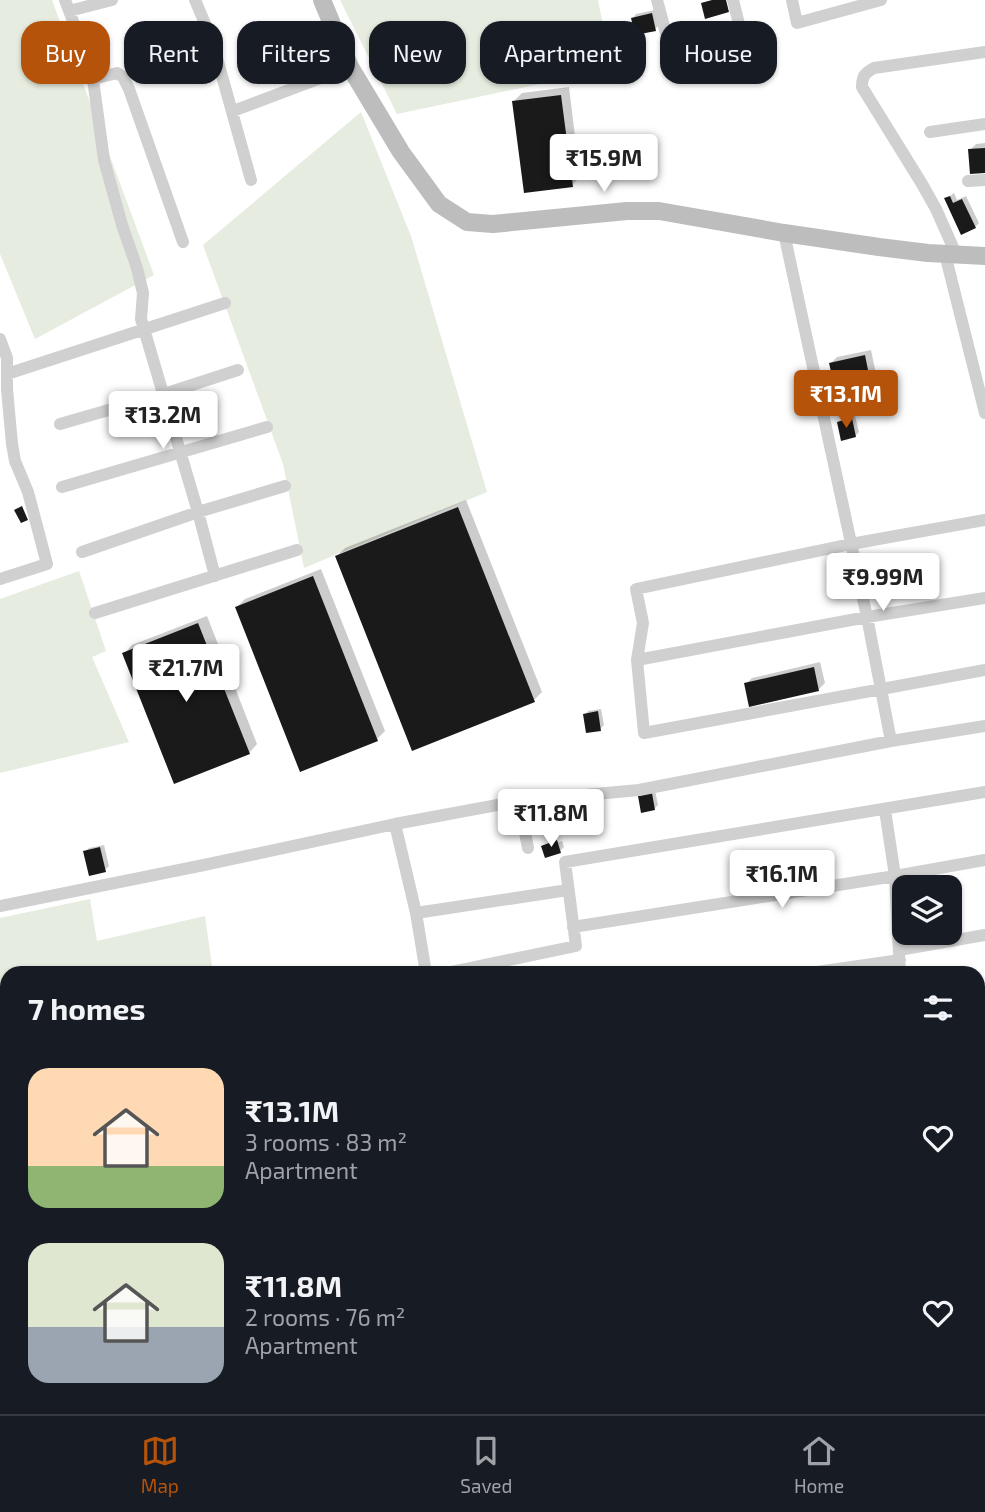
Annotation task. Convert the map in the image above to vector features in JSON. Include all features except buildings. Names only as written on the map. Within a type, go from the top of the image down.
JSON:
[{"type":"street","points":[[67,6],[112,0]]},
{"type":"street","points":[[195,0],[212,40],[251,180]]},
{"type":"street","points":[[322,0],[331,21]]},
{"type":"street","points":[[657,0],[663,21]]},
{"type":"street","points":[[733,0],[738,21]]},
{"type":"street","points":[[792,0],[797,23],[881,0]]},
{"type":"street","points":[[985,52],[874,68],[862,78],[863,87],[922,184],[951,254],[985,413]]},
{"type":"street","points":[[110,75],[117,73],[123,77],[129,89],[183,242]]},
{"type":"street","points":[[355,74],[401,152],[439,204],[467,222],[493,224],[627,211],[659,211],[879,247],[985,256]]},
{"type":"street","points":[[94,84],[104,160],[143,293],[143,330],[164,394],[215,576]]},
{"type":"street","points":[[233,111],[305,84]]},
{"type":"street","points":[[930,132],[985,124]]},
{"type":"street","points":[[968,181],[985,180]]},
{"type":"street","points":[[784,233],[891,741]]},
{"type":"street","points":[[7,374],[225,303]]},
{"type":"street","points":[[0,342],[7,358],[15,461],[28,492],[47,564],[0,579]]},
{"type":"street","points":[[60,424],[238,370]]},
{"type":"street","points":[[62,487],[267,427]]},
{"type":"street","points":[[82,552],[198,512],[285,486]]},
{"type":"street","points":[[985,520],[851,544],[636,589],[643,624],[636,660],[644,733],[985,670]]},
{"type":"street","points":[[95,612],[297,550]]},
{"type":"street","points":[[636,660],[985,598]]},
{"type":"street","points":[[0,906],[395,824],[519,802],[639,790],[891,741],[985,726]]},
{"type":"street","points":[[480,966],[576,946],[565,862],[985,792]]},
{"type":"street","points":[[519,802],[528,848]]},
{"type":"street","points":[[885,810],[895,875]]},
{"type":"street","points":[[395,824],[416,913],[425,966]]},
{"type":"street","points":[[901,875],[985,860]]},
{"type":"street","points":[[573,927],[892,876]]},
{"type":"street","points":[[416,913],[568,890]]},
{"type":"street","points":[[862,966],[900,961],[985,935]]},
{"type":"shaded area","points":[[0,0],[52,0],[60,21],[21,21],[21,84],[83,84],[154,275],[35,339],[0,254]]},
{"type":"shaded area","points":[[340,0],[598,0],[602,21],[480,21],[480,84],[540,84],[397,114],[382,84],[466,84],[466,21],[369,21],[369,58],[355,30],[355,21],[350,21]]},
{"type":"shaded area","points":[[361,112],[411,236],[487,492],[304,568],[283,464],[203,245]]},
{"type":"shaded area","points":[[79,571],[106,651],[92,657],[129,742],[0,773],[0,599]]},
{"type":"shaded area","points":[[90,899],[97,941],[205,916],[212,966],[0,966],[0,918]]}]
